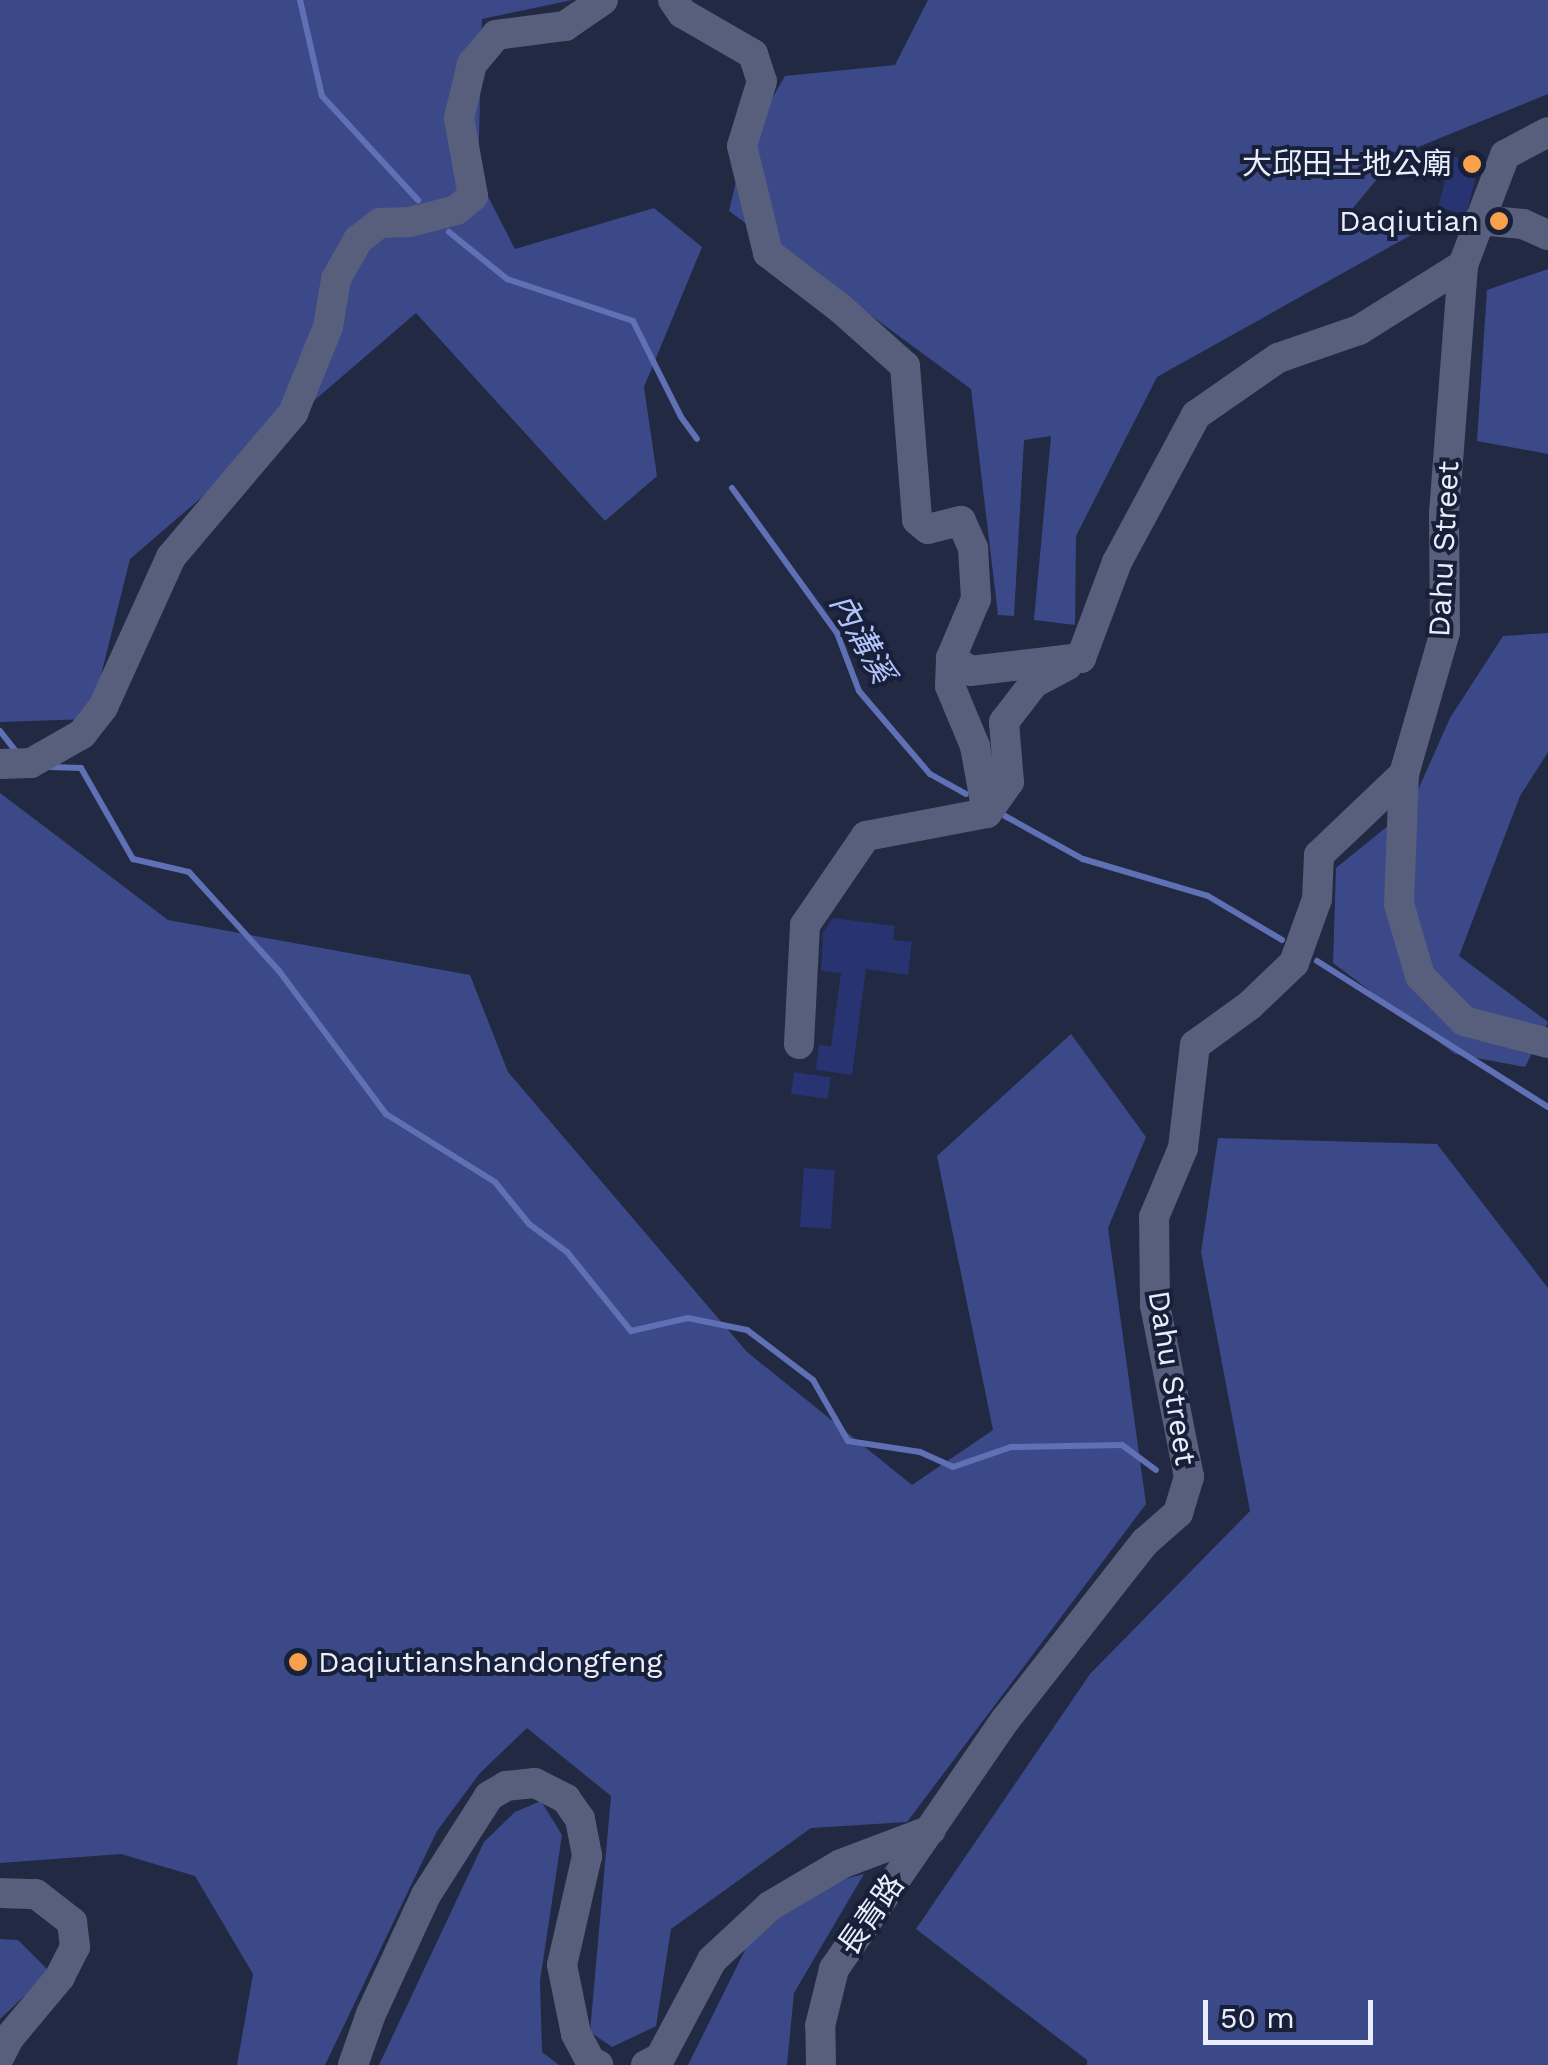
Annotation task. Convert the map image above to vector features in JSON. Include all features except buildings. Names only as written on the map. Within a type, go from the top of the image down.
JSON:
[{"type":"street","points":[[0,764],[32,763],[82,734],[103,706],[171,557],[294,413],[328,327],[336,279],[358,240],[380,223],[410,222],[456,210],[473,196],[459,118],[472,64],[496,35],[565,26],[603,0]]},
{"type":"street","points":[[673,0],[682,13],[753,54],[762,81],[742,146],[768,253],[840,308],[905,366],[918,520],[928,529],[961,522],[973,548],[976,599],[952,658],[950,686],[974,746],[987,813]]},
{"type":"street","name":"Dahu Street","points":[[930,1830],[1018,1704],[1145,1542],[1178,1512],[1189,1477],[1155,1306],[1154,1218],[1183,1148],[1195,1045],[1250,1005],[1294,963],[1310,929],[1317,899],[1319,855],[1404,774],[1446,632],[1444,513],[1463,265],[1505,155],[1548,132]]},
{"type":"street","points":[[1478,220],[1523,224],[1548,235]]},
{"type":"street","points":[[798,1044],[804,925],[866,836],[987,813],[1009,782],[1004,722],[1034,682],[1081,658],[1117,562],[1196,414],[1278,358],[1359,330],[1463,265]]},
{"type":"street","points":[[952,658],[970,671],[1081,658]]},
{"type":"street","points":[[1404,774],[1400,904],[1420,976],[1464,1021],[1548,1044]]},
{"type":"street","points":[[353,2065],[371,2014],[426,1896],[489,1796],[506,1786],[535,1783],[566,1800],[580,1819],[587,1856],[562,1966],[576,2034],[592,2062],[598,2065]]},
{"type":"street","points":[[646,2065],[660,2058],[712,1960],[770,1906],[841,1864],[930,1830]]},
{"type":"street","name":"長青路","points":[[821,2065],[820,2026],[834,1969],[930,1830]]},
{"type":"street","points":[[0,1893],[36,1894],[72,1922],[74,1947],[60,1977],[9,2038],[0,2056]]},
{"type":"shaded area","points":[[0,0],[572,0],[482,19],[478,177],[515,249],[654,208],[702,247],[644,387],[657,476],[605,521],[416,313],[130,559],[90,719],[0,722]]},
{"type":"shaded area","points":[[928,0],[1548,0],[1548,94],[1396,156],[1339,225],[1411,235],[1157,377],[1076,536],[1075,625],[1034,620],[1051,436],[1024,440],[1014,616],[998,615],[971,389],[729,211],[744,147],[785,76],[895,65]]},
{"type":"shaded area","points":[[1548,269],[1548,454],[1477,441],[1487,290]]},
{"type":"shaded area","points":[[1548,633],[1548,752],[1520,796],[1459,956],[1548,1022],[1525,1067],[1455,1054],[1333,963],[1336,868],[1410,808],[1450,718],[1503,636]]},
{"type":"shaded area","points":[[0,793],[168,920],[470,975],[508,1072],[747,1352],[912,1485],[993,1430],[937,1156],[1071,1034],[1146,1137],[1108,1228],[1146,1504],[907,1822],[811,1828],[671,1929],[656,2026],[612,2047],[590,2032],[611,1796],[527,1728],[480,1773],[437,1831],[325,2065],[237,2065],[253,1974],[195,1876],[121,1854],[0,1863]]},
{"type":"shaded area","points":[[1218,1138],[1437,1144],[1548,1288],[1548,2065],[1087,2065],[1087,2060],[916,1929],[1090,1674],[1250,1511],[1201,1252]]},
{"type":"shaded area","points":[[541,1801],[562,1835],[540,1981],[542,2052],[559,2065],[379,2065],[484,1842],[515,1812]]},
{"type":"shaded area","points":[[864,1874],[794,1993],[787,2065],[688,2065],[753,1934],[836,1881]]},
{"type":"shaded area","points":[[0,1939],[18,1940],[50,1972],[0,2019]]},
{"type":"waterway","name":"內溝溪","points":[[300,0],[322,96],[418,200]]},
{"type":"waterway","name":"內溝溪","points":[[449,232],[507,279],[633,321],[681,417],[697,439]]},
{"type":"waterway","name":"內溝溪","points":[[732,488],[837,633],[859,691],[930,774],[966,794]]},
{"type":"waterway","points":[[0,731],[15,750]]},
{"type":"waterway","points":[[50,767],[81,768],[133,859],[189,872],[279,971],[386,1114],[495,1182],[529,1224],[567,1252],[631,1331],[688,1318],[747,1330],[813,1380],[848,1441],[920,1452],[953,1467],[1011,1447],[1122,1445],[1156,1470]]},
{"type":"waterway","name":"內溝溪","points":[[1005,816],[1083,859],[1208,896],[1282,940]]},
{"type":"waterway","name":"內溝溪","points":[[1317,961],[1548,1107]]},
{"type":"place","name":"大邱田土地公廟","points":[[1472,164]]},
{"type":"place","name":"Daqiutian","points":[[1499,221]]},
{"type":"place","name":"Daqiutianshandongfeng","points":[[298,1662]]}]
